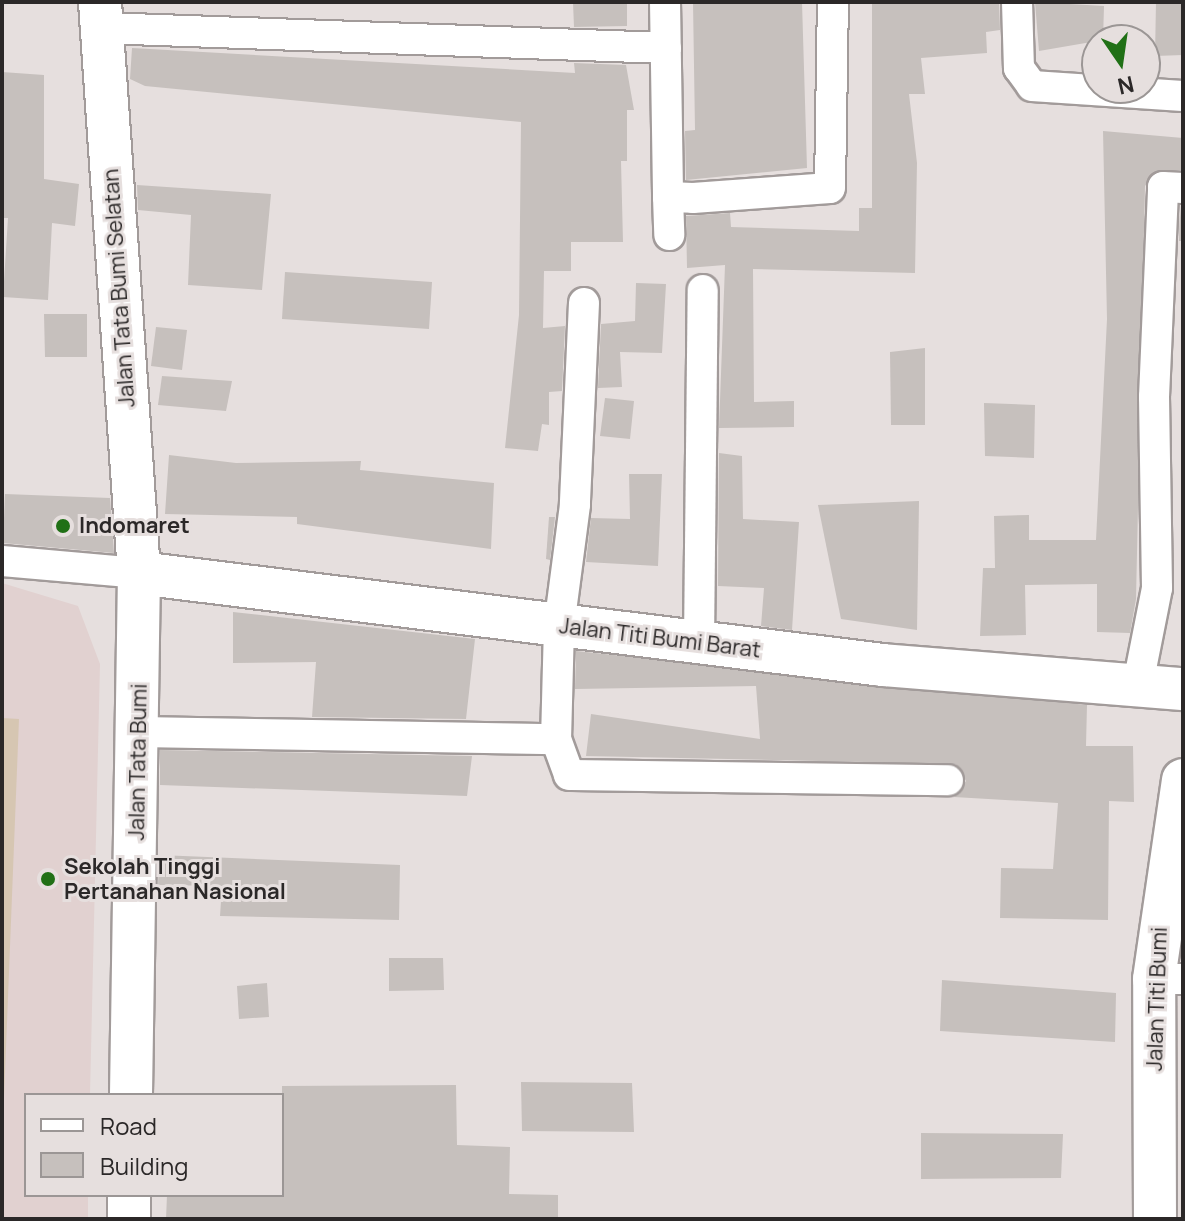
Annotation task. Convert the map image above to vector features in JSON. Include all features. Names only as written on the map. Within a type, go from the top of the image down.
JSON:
[{"type":"street","points":[[665,2],[669,235]]},
{"type":"street","points":[[668,197],[830,188],[833,2]]},
{"type":"street","points":[[1017,2],[1019,68],[1032,86],[1183,96]]},
{"type":"street","points":[[101,15],[666,48]]},
{"type":"street","name":"Jalan Tata Bumi Selatan","points":[[101,15],[139,573]]},
{"type":"street","points":[[1138,684],[1157,588],[1154,397],[1173,188]]},
{"type":"street","points":[[699,643],[703,290]]},
{"type":"street","points":[[584,303],[575,505],[559,626],[556,739],[569,775],[582,779],[948,780]]},
{"type":"street","points":[[2,561],[139,573]]},
{"type":"street","name":"Jalan Titi Bumi Barat","points":[[139,573],[699,643],[1183,689]]},
{"type":"street","name":"Jalan Tata Bumi","points":[[131,1093],[140,732],[139,573]]},
{"type":"street","points":[[140,732],[556,739]]},
{"type":"street","name":"Jalan Titi Bumi","points":[[1155,1219],[1183,780]]},
{"type":"street","points":[[129,1197],[129,1219]]},
{"type":"shaded area","name":"Sekolah Tinggi Pertanahan Nasional","points":[[2,583],[78,606],[100,664],[90,1093],[24,1093],[24,1197],[88,1197],[88,1219],[2,1219]]},
{"type":"shaded area","points":[[2,718],[19,719],[2,1149]]},
{"type":"building","points":[[573,2],[627,2],[627,26],[574,27]]},
{"type":"building","points":[[693,2],[802,2],[807,168],[686,180],[685,131],[695,130]]},
{"type":"building","points":[[872,2],[999,2],[1000,30],[986,32],[987,53],[921,58],[925,94],[909,94],[917,163],[915,273],[753,269],[754,402],[794,401],[794,427],[719,428],[725,265],[687,268],[686,216],[730,213],[731,227],[859,231],[859,208],[872,208]]},
{"type":"building","points":[[1035,2],[1104,6],[1103,24],[1081,24],[1081,44],[1039,51]]},
{"type":"building","points":[[1156,2],[1183,4],[1183,55],[1161,56],[1161,24],[1156,24]]},
{"type":"building","points":[[132,48],[575,73],[574,63],[626,65],[634,110],[627,110],[627,161],[621,161],[623,242],[571,242],[571,271],[544,271],[543,328],[565,326],[562,391],[549,392],[549,425],[542,424],[538,451],[505,448],[519,315],[521,122],[145,86],[130,79]]},
{"type":"building","points":[[2,72],[44,75],[44,179],[79,184],[75,226],[52,223],[48,300],[3,297],[8,218],[2,218]]},
{"type":"building","points":[[1103,131],[1183,138],[1183,170],[1156,171],[1145,186],[1136,599],[1130,633],[1097,632],[1097,584],[1025,585],[1026,635],[980,636],[983,568],[995,568],[994,516],[1029,515],[1029,540],[1096,540],[1107,319]]},
{"type":"building","points":[[137,185],[271,194],[262,290],[188,285],[191,215],[138,210]]},
{"type":"building","points":[[1180,206],[1183,241],[1179,241]]},
{"type":"building","points":[[285,272],[432,282],[429,329],[282,319]]},
{"type":"building","points":[[636,283],[666,284],[662,353],[620,352],[622,387],[598,388],[601,324],[635,321]]},
{"type":"building","points":[[44,314],[87,314],[87,357],[45,357]]},
{"type":"building","points":[[156,327],[187,330],[182,370],[151,366]]},
{"type":"building","points":[[925,348],[925,425],[891,425],[890,352]]},
{"type":"building","points":[[162,376],[232,381],[226,411],[158,405]]},
{"type":"building","points":[[605,398],[634,401],[630,439],[600,436]]},
{"type":"building","points":[[984,403],[1035,405],[1034,458],[985,456]]},
{"type":"building","points":[[719,453],[742,456],[743,519],[799,522],[792,630],[761,626],[764,588],[718,586]]},
{"type":"building","points":[[169,455],[236,463],[361,461],[360,470],[494,483],[491,549],[297,524],[297,517],[165,514]]},
{"type":"building","points":[[629,474],[662,474],[658,566],[586,562],[591,518],[630,519]]},
{"type":"building","name":"Indomaret","points":[[5,494],[110,498],[114,553],[3,543]]},
{"type":"building","points":[[919,501],[917,630],[841,619],[818,505]]},
{"type":"building","points":[[549,517],[555,517],[550,560],[546,559]]},
{"type":"building","points":[[233,612],[475,639],[466,719],[312,717],[316,662],[233,663]]},
{"type":"building","points":[[576,651],[1087,705],[1086,746],[1133,746],[1134,802],[1109,801],[1108,920],[1000,918],[1001,868],[1053,869],[1058,803],[954,797],[966,781],[956,764],[586,756],[591,714],[760,739],[756,686],[575,689]]},
{"type":"building","points":[[160,750],[472,756],[467,796],[160,785]]},
{"type":"building","points":[[159,855],[400,865],[399,920],[220,916],[222,886],[158,885]]},
{"type":"building","points":[[389,958],[443,958],[444,990],[389,991]]},
{"type":"building","points":[[942,980],[1116,993],[1115,1042],[940,1031]]},
{"type":"building","points":[[267,983],[269,1017],[239,1019],[237,986]]},
{"type":"building","points":[[521,1082],[632,1083],[634,1132],[522,1131]]},
{"type":"building","points":[[456,1085],[457,1145],[510,1147],[509,1194],[558,1195],[558,1219],[166,1219],[167,1197],[284,1197],[282,1086]]},
{"type":"building","points":[[921,1133],[1063,1134],[1061,1178],[921,1179]]},
{"type":"place","name":"Indomaret","points":[[63,526]]},
{"type":"place","name":"Sekolah Tinggi Pertanahan Nasional","points":[[48,879]]}]
